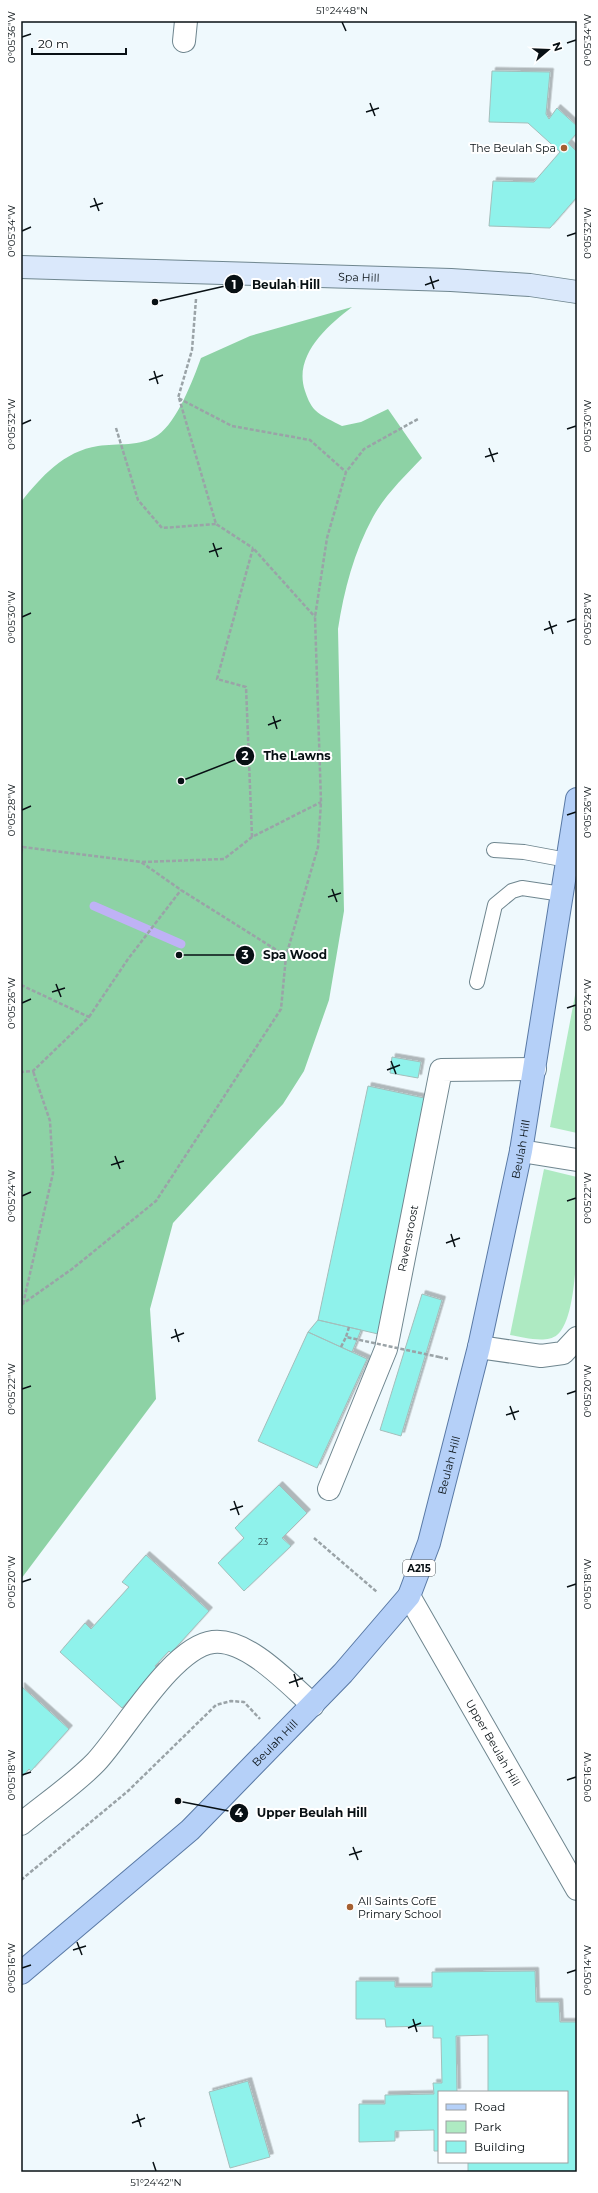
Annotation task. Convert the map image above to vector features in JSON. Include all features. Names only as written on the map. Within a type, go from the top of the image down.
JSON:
[{"type":"main road","name":"Beulah Hill","points":[[21,1973],[190,1830],[313,1705],[403,1603],[429,1543],[479,1347],[521,1151],[577,799]]},
{"type":"street","name":"Spa Hill","points":[[21,267],[451,280],[530,285],[577,292]]},
{"type":"street","name":"Ravensroost","points":[[329,1489],[386,1349],[441,1070],[535,1068]]},
{"type":"street","points":[[521,1151],[577,1160]]},
{"type":"street","points":[[479,1347],[541,1356],[563,1353],[577,1338]]},
{"type":"street","name":"Upper Beulah Hill","points":[[403,1603],[577,1889]]},
{"type":"street","points":[[21,1824],[96,1762],[172,1666],[190,1650],[212,1642],[232,1644],[249,1651],[313,1705]]},
{"type":"lane","points":[[494,850],[524,852],[567,860]]},
{"type":"lane","points":[[477,982],[494,905],[512,891],[522,888],[562,894]]},
{"type":"path","points":[[198,272],[192,350],[179,398],[216,524]]},
{"type":"path","points":[[179,398],[232,426],[310,440],[346,472]]},
{"type":"path","points":[[21,1303],[72,1269],[156,1201],[282,1009],[286,956],[318,847],[321,802],[315,617],[327,538],[346,472],[364,449],[418,419]]},
{"type":"path","points":[[116,428],[138,500],[162,528],[216,524],[253,548],[315,617]]},
{"type":"path","points":[[252,837],[246,686],[217,679],[253,548]]},
{"type":"path","points":[[21,853],[22,847],[141,862],[224,859],[252,837],[321,802]]},
{"type":"path","points":[[141,862],[181,890],[286,956]]},
{"type":"path","points":[[21,1072],[33,1071],[89,1017],[128,959],[181,890]]},
{"type":"path","points":[[21,985],[89,1017]]},
{"type":"path","points":[[21,1303],[54,1173],[50,1120],[33,1071]]},
{"type":"path","points":[[341,1347],[349,1327]]},
{"type":"path","points":[[346,1337],[439,1357]]},
{"type":"path","points":[[314,1538],[403,1603]]},
{"type":"path","points":[[21,1880],[128,1791],[216,1705],[231,1701],[244,1702],[279,1739]]},
{"type":"green space","points":[[352,307],[332,323],[308,354],[304,366],[303,378],[305,391],[309,401],[313,408],[324,417],[342,426],[361,422],[388,409],[422,458],[389,493],[366,530],[355,558],[340,614],[338,629],[344,911],[329,1000],[304,1071],[283,1104],[173,1223],[150,1309],[156,1399],[21,1579],[21,502],[54,466],[74,453],[98,446],[137,443],[151,439],[158,435],[172,421],[178,411],[189,389],[201,358],[250,336]]},
{"type":"green space","points":[[577,985],[577,1133],[550,1127]]},
{"type":"green space","points":[[544,1169],[577,1177],[577,1236],[574,1285],[565,1324],[557,1335],[552,1338],[541,1339],[510,1335]]},
{"type":"building","name":"The Beulah Spa","points":[[492,71],[550,72],[546,114],[549,119],[557,108],[577,126],[577,133],[568,143],[577,152],[577,197],[550,228],[489,226],[493,181],[534,182],[560,152],[528,123],[489,122]]},
{"type":"building","points":[[392,1057],[421,1062],[418,1078],[390,1073]]},
{"type":"building","points":[[368,1086],[429,1099],[378,1334],[318,1320]]},
{"type":"building","points":[[422,1294],[442,1300],[401,1436],[380,1430]]},
{"type":"building","points":[[318,1320],[361,1330],[352,1352],[308,1332]]},
{"type":"building","points":[[308,1332],[367,1359],[317,1468],[258,1441]]},
{"type":"building","points":[[279,1485],[307,1513],[282,1538],[291,1546],[244,1591],[218,1563],[244,1538],[235,1528]]},
{"type":"building","points":[[146,1555],[209,1611],[171,1653],[169,1651],[155,1666],[157,1669],[122,1708],[60,1652],[85,1623],[91,1629],[129,1587],[122,1582]]},
{"type":"building","points":[[21,1686],[69,1729],[31,1771],[29,1769],[21,1778]]},
{"type":"building","points":[[535,1971],[536,2002],[559,2002],[560,2022],[577,2022],[577,2172],[468,2172],[468,2163],[568,2163],[568,2091],[488,2091],[488,2035],[456,2036],[457,2091],[438,2091],[438,2151],[434,2151],[434,2130],[395,2131],[395,2141],[359,2142],[359,2104],[385,2104],[385,2095],[434,2094],[433,2083],[442,2083],[441,2038],[433,2038],[433,2026],[386,2027],[385,2019],[356,2019],[356,1981],[395,1981],[395,1987],[432,1987],[432,1972]]},
{"type":"building","points":[[248,2081],[270,2157],[230,2168],[209,2092]]},
{"type":"waterway","points":[[94,906],[181,944]]},
{"type":"place","name":"The Beulah Spa","points":[[564,148]]},
{"type":"place","name":"Beulah Hill","points":[[155,302]]},
{"type":"place","name":"The Lawns","points":[[181,781]]},
{"type":"place","name":"Spa Wood","points":[[179,955]]},
{"type":"place","name":"Upper Beulah Hill","points":[[178,1801]]},
{"type":"place","name":"All Saints CofE Primary School","points":[[350,1907]]}]
